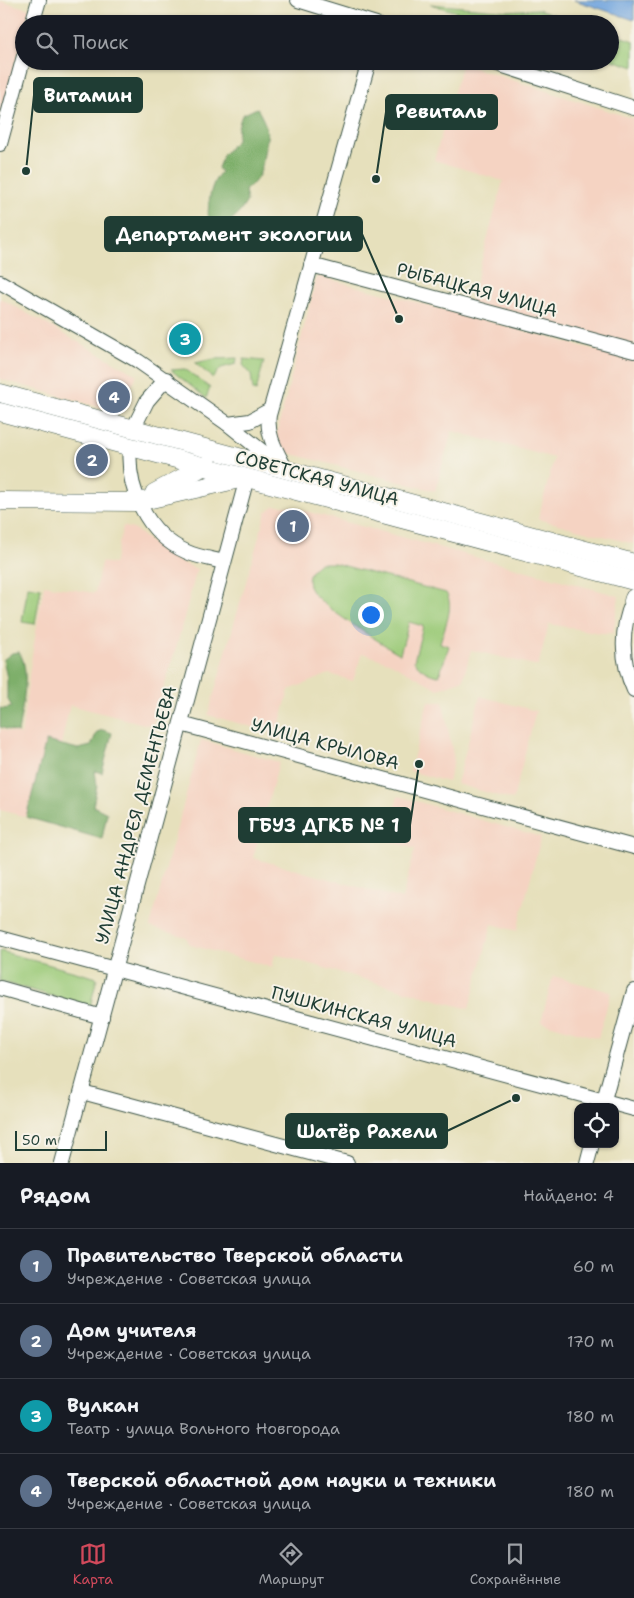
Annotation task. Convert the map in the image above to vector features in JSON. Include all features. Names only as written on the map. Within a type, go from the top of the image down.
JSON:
[{"type":"main road","name":"СОВЕТСКАЯ УЛИЦА","points":[[0,393],[634,563]]},
{"type":"main road","name":"СОВЕТСКАЯ УЛИЦА","points":[[0,412],[634,582]]},
{"type":"main road","points":[[138,502],[202,466],[235,456]]},
{"type":"main road","points":[[0,501],[138,502],[247,478]]},
{"type":"street","points":[[35,15],[39,0]]},
{"type":"street","points":[[298,0],[347,15]]},
{"type":"street","points":[[0,144],[20,70]]},
{"type":"street","points":[[286,470],[269,433],[270,410],[366,70]]},
{"type":"street","points":[[516,70],[634,108]]},
{"type":"street","name":"РЫБАЦКАЯ УЛИЦА","points":[[311,265],[634,351]]},
{"type":"street","points":[[0,282],[166,379],[228,424],[286,470]]},
{"type":"street","points":[[133,429],[147,401],[166,379]]},
{"type":"street","points":[[228,424],[250,421],[270,410]]},
{"type":"street","points":[[130,446],[130,473],[138,502],[158,530],[175,545],[188,552],[224,562]]},
{"type":"street","name":"УЛИЦА АНДРЕЯ ДЕМЕНТЬЕВА","points":[[62,1163],[247,478]]},
{"type":"street","points":[[633,600],[626,624],[624,648],[628,673],[634,690]]},
{"type":"street","name":"УЛИЦА КРЫЛОВА","points":[[181,724],[634,847]]},
{"type":"street","name":"ПУШКИНСКАЯ УЛИЦА","points":[[0,938],[599,1103]]},
{"type":"street","points":[[0,988],[102,1016]]},
{"type":"street","points":[[603,1103],[634,991]]},
{"type":"street","points":[[82,1092],[347,1163]]},
{"type":"street","name":"ПУШКИНСКАЯ УЛИЦА","points":[[619,1107],[634,1109]]},
{"type":"street","points":[[587,1163],[591,1148]]},
{"type":"shaded area","points":[[0,1],[30,9],[28,15],[15,15],[15,64],[0,120]]},
{"type":"shaded area","points":[[460,70],[481,70],[634,119],[634,346],[470,304],[503,181],[434,160]]},
{"type":"shaded area","points":[[317,276],[634,360],[634,544],[538,519],[554,458],[452,431],[435,491],[284,452],[276,436]]},
{"type":"shaded area","points":[[0,298],[137,375],[117,412],[0,379]]},
{"type":"shaded area","points":[[274,506],[287,506],[619,596],[613,633],[600,633],[549,624],[538,666],[471,650],[463,680],[438,689],[391,663],[362,653],[353,681],[329,674],[289,690],[277,734],[208,715],[266,512]]},
{"type":"shaded area","points":[[123,526],[136,530],[162,552],[197,569],[176,648],[152,726],[70,705],[61,745],[46,742],[26,817],[0,810],[0,729],[21,735],[44,585],[95,593],[101,562],[114,564]]},
{"type":"shaded area","points":[[480,696],[536,711],[513,800],[457,784]]},
{"type":"shaded area","points":[[428,702],[443,702],[454,760],[448,782],[410,771]]},
{"type":"shaded area","points":[[201,740],[279,762],[253,858],[402,899],[415,849],[386,840],[398,796],[541,837],[517,931],[492,924],[469,1009],[275,954],[272,967],[190,945],[186,937],[150,927]]},
{"type":"shaded area","points":[[553,976],[611,992],[598,1038],[541,1022]]},
{"type":"green space","points":[[430,4],[508,11],[538,9],[555,15],[466,15]]},
{"type":"green space","points":[[619,36],[634,41],[634,67],[619,62]]},
{"type":"green space","points":[[257,108],[267,130],[267,142],[261,170],[254,182],[245,190],[247,201],[240,212],[228,223],[215,225],[208,215],[212,187],[221,172],[218,168],[223,155],[237,140],[238,127],[242,115]]},
{"type":"green space","points":[[237,358],[236,364],[221,368],[213,378],[195,363],[214,359]]},
{"type":"green space","points":[[244,359],[264,361],[256,391],[253,390],[251,374],[243,365]]},
{"type":"green space","points":[[185,369],[210,388],[206,398],[171,370]]},
{"type":"green space","points":[[320,563],[334,563],[446,593],[449,611],[440,643],[449,646],[439,676],[425,671],[414,661],[423,626],[409,622],[400,654],[349,622],[322,602],[313,593],[308,582],[310,573]]},
{"type":"green space","points":[[28,586],[41,588],[35,624],[22,622]]},
{"type":"green space","points":[[19,652],[25,669],[25,680],[18,733],[0,727],[0,708],[12,707],[7,698],[7,678],[3,660],[12,653]]},
{"type":"green space","points":[[103,730],[112,733],[102,773],[95,771],[97,785],[93,806],[107,813],[102,839],[26,817],[46,741],[78,749],[91,746],[97,732]]},
{"type":"green space","points":[[0,951],[97,978],[90,1007],[0,981]]},
{"type":"water","points":[[574,0],[634,0],[634,20]]},
{"type":"place","name":"Витамин","points":[[26,171]]},
{"type":"place","name":"Ревиталь","points":[[376,179]]},
{"type":"place","name":"Департамент экологии","points":[[399,319]]},
{"type":"place","name":"Вулкан","points":[[185,339]]},
{"type":"place","name":"Тверской областной дом науки и техники","points":[[114,397]]},
{"type":"place","name":"Дом учителя","points":[[92,460]]},
{"type":"place","name":"Правительство Тверской области","points":[[293,526]]},
{"type":"place","name":"ГБУЗ ДГКБ № 1","points":[[419,764]]},
{"type":"place","name":"Шатёр Рахели","points":[[516,1098]]}]
